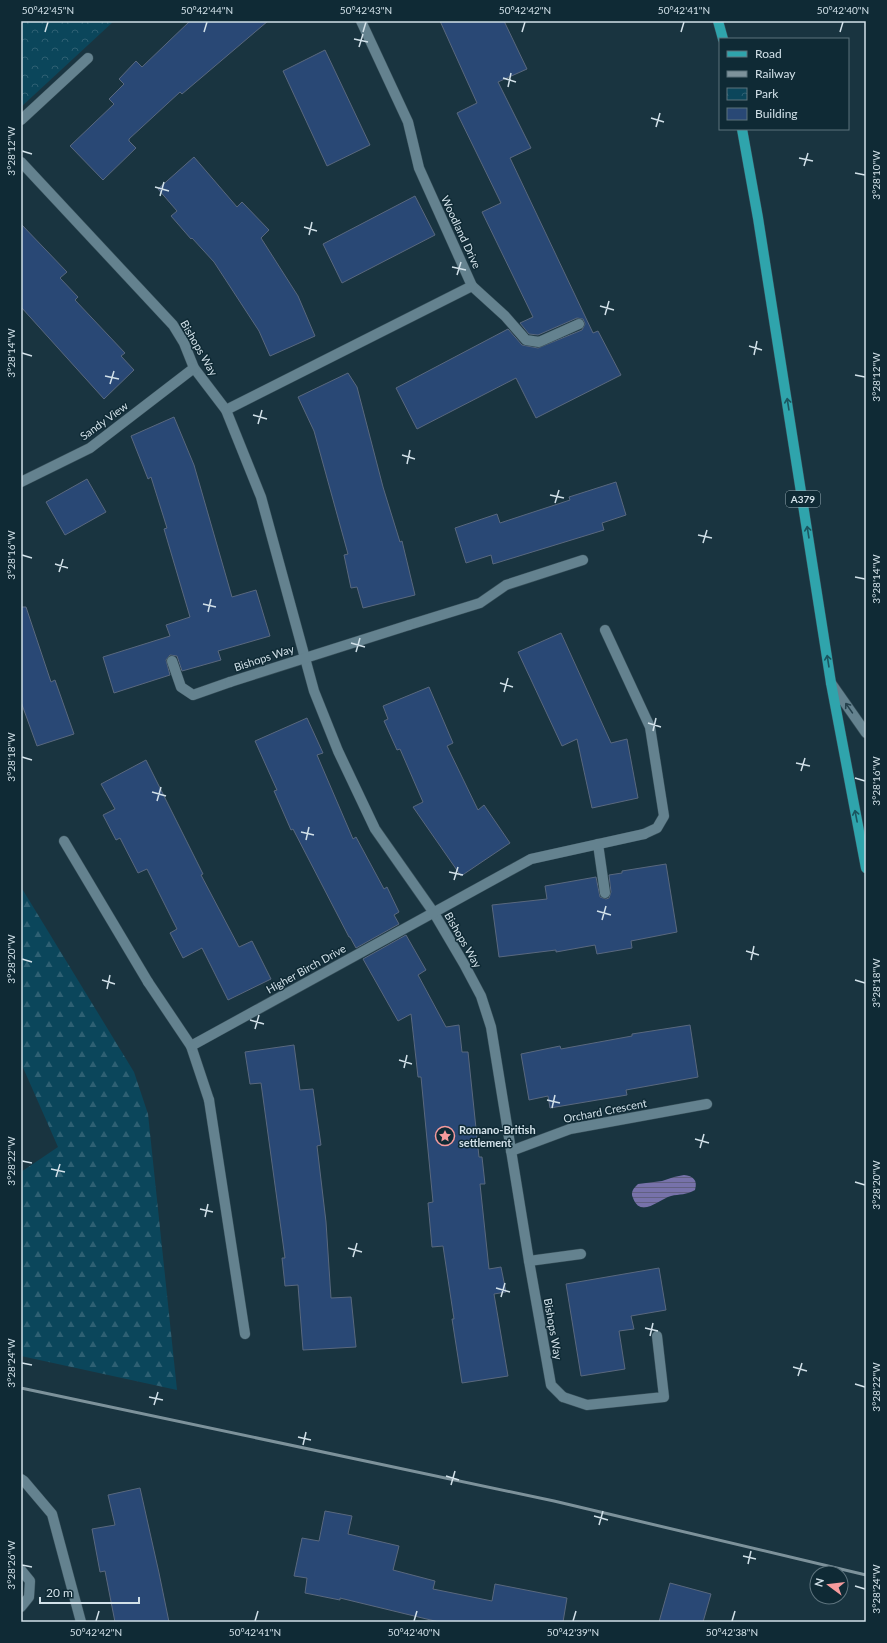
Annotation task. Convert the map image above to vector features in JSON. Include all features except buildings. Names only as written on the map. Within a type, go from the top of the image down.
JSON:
[{"type":"main road","points":[[718,21],[722,38]]},
{"type":"main road","name":"A379","points":[[742,130],[760,226],[831,683],[866,868]]},
{"type":"street","name":"Woodland Drive","points":[[226,410],[472,286],[419,168],[408,122],[361,21]]},
{"type":"street","points":[[21,120],[88,58]]},
{"type":"street","name":"Bishops Way","points":[[21,162],[173,325],[184,343],[194,368],[226,410],[261,498],[314,691],[338,751],[376,829],[434,913],[481,996],[491,1026],[529,1261],[551,1384],[563,1397],[587,1406],[664,1397],[657,1336]]},
{"type":"street","points":[[472,286],[505,316],[526,340],[539,342],[579,324]]},
{"type":"street","name":"Sandy View","points":[[21,482],[90,448],[194,368]]},
{"type":"street","name":"Bishops Way","points":[[172,661],[181,687],[193,695],[305,657],[480,603],[506,585],[583,560]]},
{"type":"street","name":"Higher Birch Drive","points":[[191,1046],[531,859],[644,834],[658,828],[664,816],[650,727],[605,630]]},
{"type":"street","points":[[831,683],[866,733]]},
{"type":"street","points":[[64,840],[148,982],[191,1046],[209,1100],[245,1334]]},
{"type":"street","points":[[598,844],[605,893]]},
{"type":"street","name":"Orchard Crescent","points":[[511,1151],[570,1129],[707,1104]]},
{"type":"street","points":[[529,1261],[580,1254]]},
{"type":"street","points":[[21,1479],[52,1514],[81,1622]]},
{"type":"street","points":[[21,1570],[30,1581],[29,1597],[21,1607]]},
{"type":"green space","points":[[21,21],[114,21],[21,107]]},
{"type":"green space","points":[[21,887],[134,1072],[148,1114],[177,1390],[21,1356],[21,1172],[58,1147],[21,1063]]},
{"type":"shaded area","points":[[684,1175],[690,1176],[695,1181],[696,1187],[692,1192],[671,1196],[645,1207],[641,1207],[636,1204],[632,1196],[632,1192],[638,1184],[662,1181]]},
{"type":"railway","points":[[21,1388],[554,1501],[866,1575]]},
{"type":"place","name":"Romano-British settlement","points":[[445,1136]]}]
